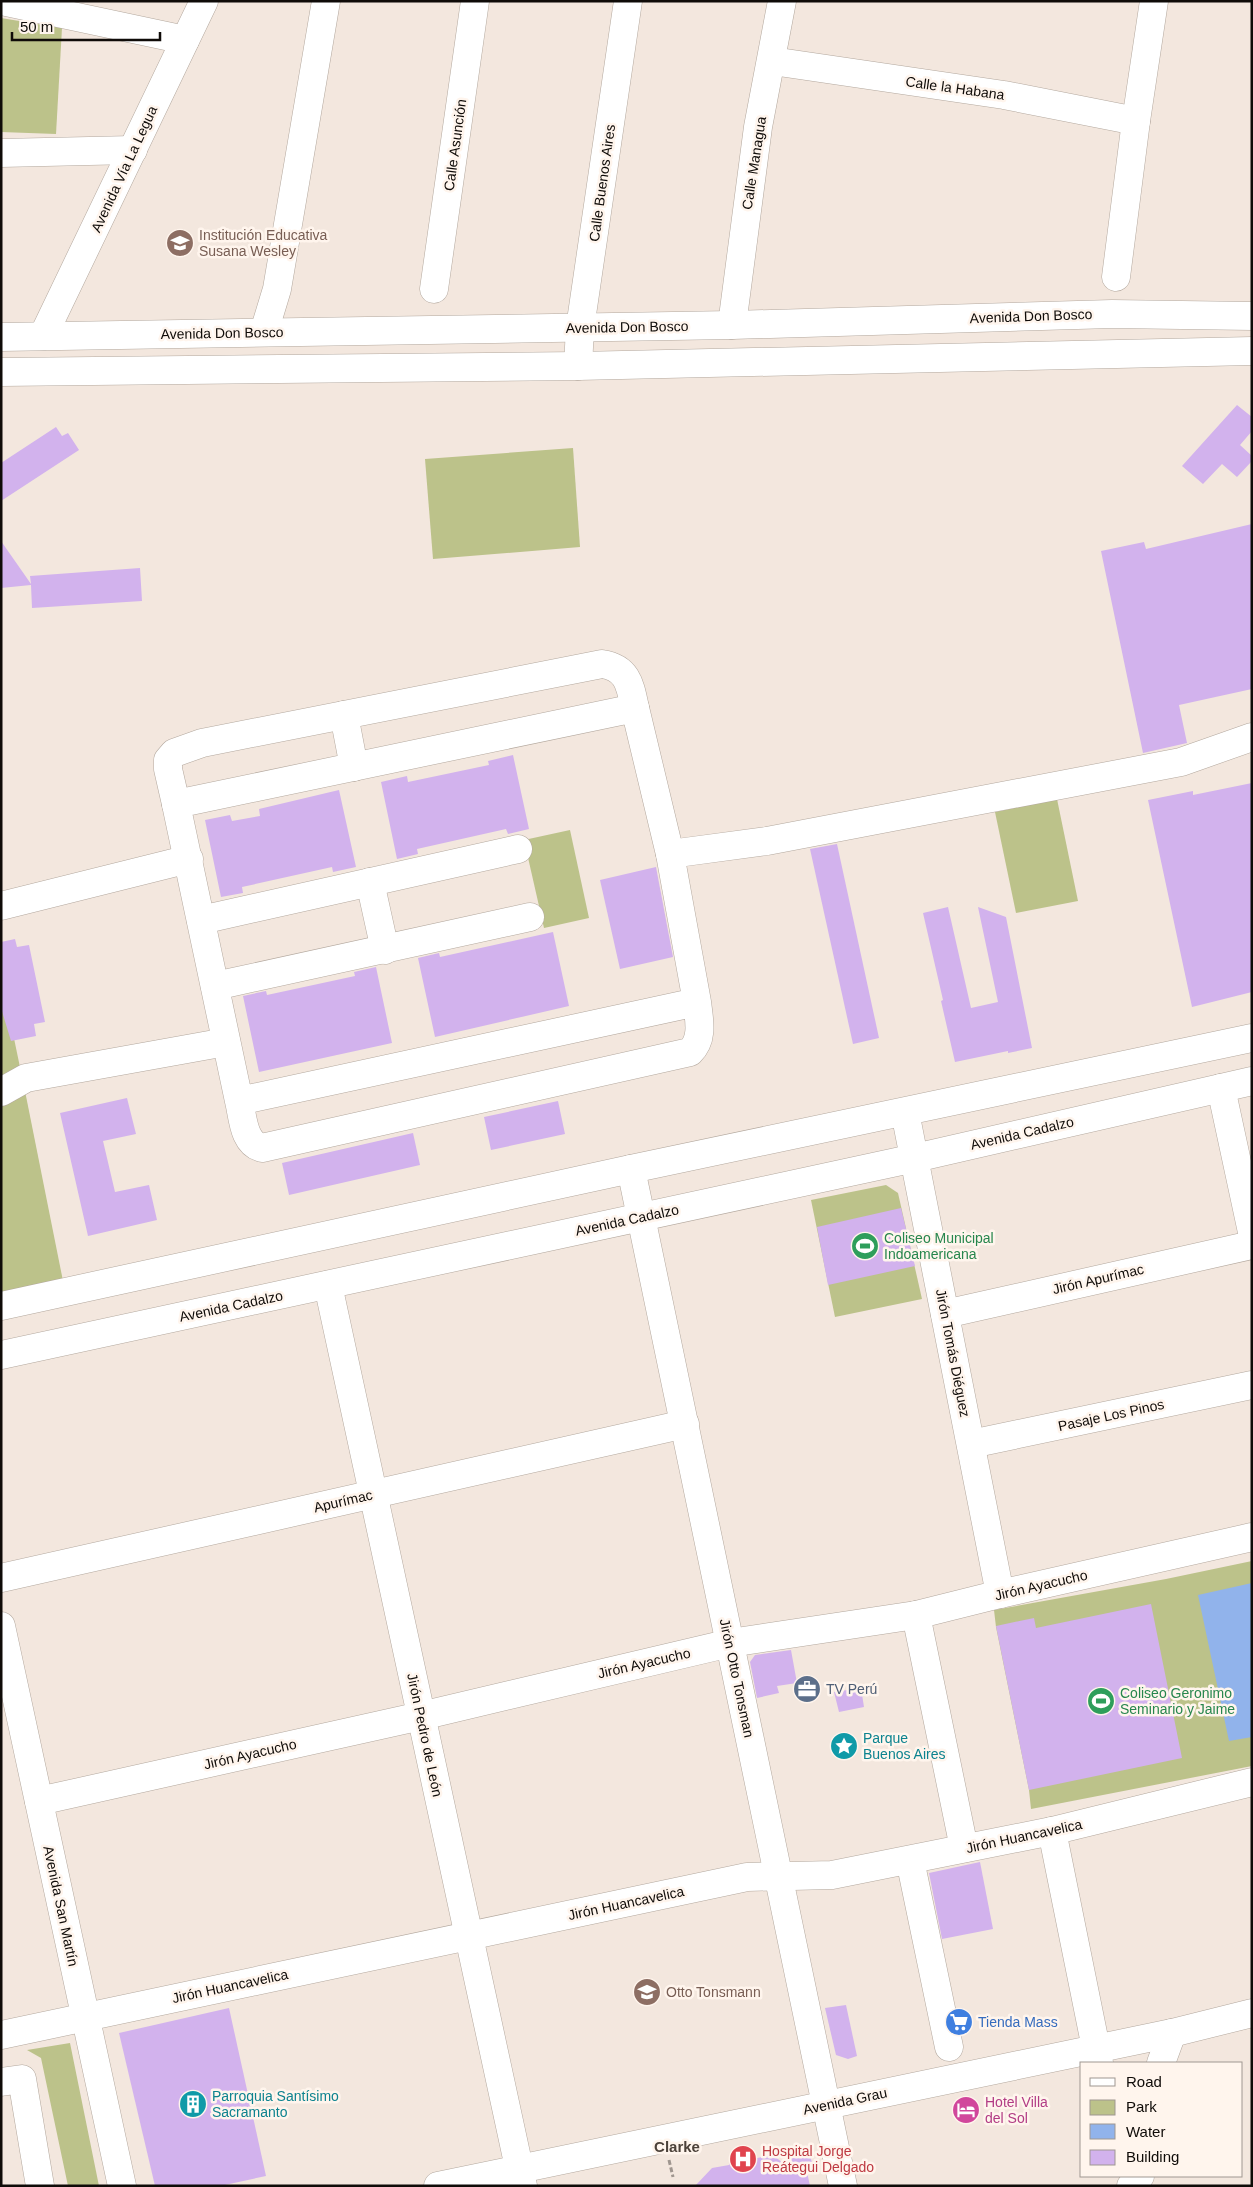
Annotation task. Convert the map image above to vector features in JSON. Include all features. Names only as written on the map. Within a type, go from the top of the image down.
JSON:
[{"type":"street","points":[[2,1],[185,40]]},
{"type":"street","name":"Avenida Vía La Legua","points":[[44,336],[204,1]]},
{"type":"street","points":[[264,332],[277,288],[326,1]]},
{"type":"street","name":"Calle Asunción","points":[[434,289],[475,1]]},
{"type":"street","name":"Calle Buenos Aires","points":[[578,366],[580,328],[628,1]]},
{"type":"street","name":"Calle Managua","points":[[732,325],[758,127],[782,1]]},
{"type":"street","points":[[1116,277],[1154,1]]},
{"type":"street","name":"Calle la Habana","points":[[772,61],[1004,95],[1136,121]]},
{"type":"street","points":[[1,153],[133,150]]},
{"type":"street","name":"Avenida Don Bosco","points":[[1,337],[732,325],[1112,314],[1252,316]]},
{"type":"street","points":[[1,372],[578,366],[1252,351]]},
{"type":"street","points":[[602,664],[612,666],[622,672],[630,684],[670,854],[697,1002],[699,1039],[695,1048],[690,1052],[262,1148],[258,1147],[247,1137],[189,859],[168,769],[168,760],[174,754],[202,743],[344,715],[602,664]]},
{"type":"street","points":[[176,804],[635,708]]},
{"type":"street","points":[[344,715],[354,767]]},
{"type":"street","points":[[670,854],[767,841],[1180,762],[1252,737]]},
{"type":"street","points":[[201,920],[518,849]]},
{"type":"street","points":[[1,906],[189,859]]},
{"type":"street","points":[[370,882],[385,950]]},
{"type":"street","points":[[214,986],[530,918]]},
{"type":"street","points":[[239,1101],[697,1002]]},
{"type":"street","points":[[1,1306],[632,1169],[1252,1038]]},
{"type":"street","points":[[1,1092],[26,1078],[226,1042]]},
{"type":"street","name":"Avenida Cadalzo","points":[[1,1355],[915,1158],[1252,1081]]},
{"type":"street","points":[[1221,1088],[1252,1232]]},
{"type":"street","name":"Jirón Tomás Diéguez","points":[[905,1112],[1000,1594]]},
{"type":"street","name":"Jirón Otto Tonsman","points":[[632,1169],[843,2186]]},
{"type":"street","name":"Jirón Apurímac","points":[[945,1314],[1252,1245]]},
{"type":"street","name":"Jirón Pedro de León","points":[[328,1285],[521,2177]]},
{"type":"street","name":"Pasaje Los Pinos","points":[[971,1444],[1252,1385]]},
{"type":"street","name":"Apurímac","points":[[1,1578],[685,1424]]},
{"type":"street","name":"Jirón Ayacucho","points":[[39,1801],[421,1716],[730,1643],[916,1615],[1252,1537]]},
{"type":"street","points":[[916,1615],[964,1848]]},
{"type":"street","name":"Avenida San Martín","points":[[1,1626],[122,2186]]},
{"type":"street","name":"Jirón Huancavelica","points":[[1,2035],[747,1877],[832,1876],[1052,1831],[1252,1782]]},
{"type":"street","points":[[1052,1831],[1106,2055]]},
{"type":"street","points":[[910,1860],[949,2047]]},
{"type":"street","name":"Avenida Grau","points":[[438,2186],[521,2177],[826,2105],[1106,2055],[1172,2033],[1252,2014]]},
{"type":"street","points":[[1161,2062],[1172,2033]]},
{"type":"street","points":[[1,2082],[22,2079],[40,2186]]},
{"type":"path","points":[[669,2162],[673,2177]]},
{"type":"green space","points":[[1,18],[62,28],[56,134],[1,132]]},
{"type":"green space","points":[[573,448],[580,547],[433,559],[425,459]]},
{"type":"green space","points":[[1057,799],[1078,901],[1016,913],[995,812]]},
{"type":"green space","points":[[570,830],[589,918],[544,928],[524,840]]},
{"type":"green space","points":[[1,976],[21,1072],[1,1084]]},
{"type":"green space","points":[[25,1091],[63,1281],[1,1299],[1,1106]]},
{"type":"green space","name":"Coliseo Municipal Indoamericana","points":[[886,1185],[898,1193],[922,1299],[835,1317],[811,1200]]},
{"type":"green space","name":"Coliseo Geronimo Seminario y Jaime","points":[[1252,1561],[1252,1766],[1031,1809],[1029,1790],[994,1610],[1166,1579]]},
{"type":"green space","points":[[70,2043],[99,2186],[68,2186],[41,2058],[27,2050]]},
{"type":"water","points":[[1252,1583],[1252,1737],[1229,1741],[1198,1595]]},
{"type":"building","points":[[1237,405],[1252,417],[1252,431],[1240,445],[1252,456],[1252,461],[1237,477],[1222,464],[1203,484],[1182,466]]},
{"type":"building","points":[[56,427],[62,436],[68,433],[79,450],[1,501],[1,463]]},
{"type":"building","points":[[1252,524],[1252,689],[1179,705],[1187,743],[1143,753],[1101,551],[1144,542],[1146,549]]},
{"type":"building","points":[[1,541],[31,584],[30,576],[140,568],[142,601],[32,608],[31,585],[1,588]]},
{"type":"building","points":[[513,755],[529,829],[508,834],[506,829],[417,849],[418,854],[397,859],[381,782],[407,776],[408,782],[489,765],[488,761]]},
{"type":"building","points":[[1252,783],[1252,992],[1192,1007],[1148,800],[1193,791],[1193,795]]},
{"type":"building","points":[[339,790],[356,867],[333,872],[332,867],[242,887],[243,893],[221,897],[205,820],[230,815],[232,821],[260,816],[259,809]]},
{"type":"building","points":[[837,844],[879,1038],[853,1044],[810,849]]},
{"type":"building","points":[[656,867],[673,957],[620,969],[600,880]]},
{"type":"building","points":[[948,907],[971,1008],[998,1002],[978,907],[1006,917],[1032,1048],[955,1062],[923,913]]},
{"type":"building","points":[[553,932],[569,1006],[435,1037],[418,958],[439,953],[440,957]]},
{"type":"building","points":[[15,939],[17,947],[29,945],[45,1022],[34,1024],[36,1036],[11,1041],[1,1008],[1,942]]},
{"type":"building","points":[[376,967],[392,1043],[259,1072],[243,996],[266,991],[267,995],[355,976],[354,972]]},
{"type":"building","points":[[127,1098],[136,1134],[103,1141],[115,1192],[149,1185],[157,1220],[88,1236],[60,1113]]},
{"type":"building","points":[[558,1101],[565,1134],[491,1150],[484,1117]]},
{"type":"building","points":[[413,1133],[420,1165],[289,1195],[282,1163]]},
{"type":"building","points":[[901,1208],[915,1266],[828,1285],[817,1227]]},
{"type":"building","name":"Coliseo Geronimo Seminario y Jaime","points":[[1151,1604],[1182,1758],[1029,1790],[996,1626],[1034,1618],[1036,1628]]},
{"type":"building","points":[[791,1650],[797,1683],[777,1686],[779,1693],[757,1698],[750,1662],[755,1655]]},
{"type":"building","points":[[861,1688],[864,1707],[839,1712],[834,1692]]},
{"type":"building","points":[[980,1862],[993,1929],[942,1939],[929,1873]]},
{"type":"building","points":[[846,2005],[857,2056],[848,2059],[836,2055],[825,2008]]},
{"type":"building","name":"Parroquia Santísimo Sacramanto","points":[[229,2008],[266,2176],[220,2186],[155,2186],[119,2033]]},
{"type":"building","points":[[808,2147],[812,2163],[807,2172],[810,2186],[695,2186],[712,2168],[729,2165],[732,2158],[746,2155],[752,2159],[773,2155],[784,2164],[791,2151]]},
{"type":"place","name":"Institución Educativa Susana Wesley","points":[[180,243]]},
{"type":"place","name":"Coliseo Municipal Indoamericana","points":[[865,1246]]},
{"type":"place","name":"TV Perú","points":[[807,1689]]},
{"type":"place","name":"Coliseo Geronimo Seminario y Jaime","points":[[1101,1701]]},
{"type":"place","name":"Parque Buenos Aires","points":[[844,1746]]},
{"type":"place","name":"Otto Tonsmann","points":[[647,1992]]},
{"type":"place","name":"Tienda Mass","points":[[959,2022]]},
{"type":"place","name":"Parroquia Santísimo Sacramanto","points":[[193,2104]]},
{"type":"place","name":"Hotel Villa del Sol","points":[[966,2110]]},
{"type":"place","name":"Hospital Jorge Reátegui Delgado","points":[[743,2159]]},
{"type":"district","name":"Clarke","points":[[677,2146]]}]
